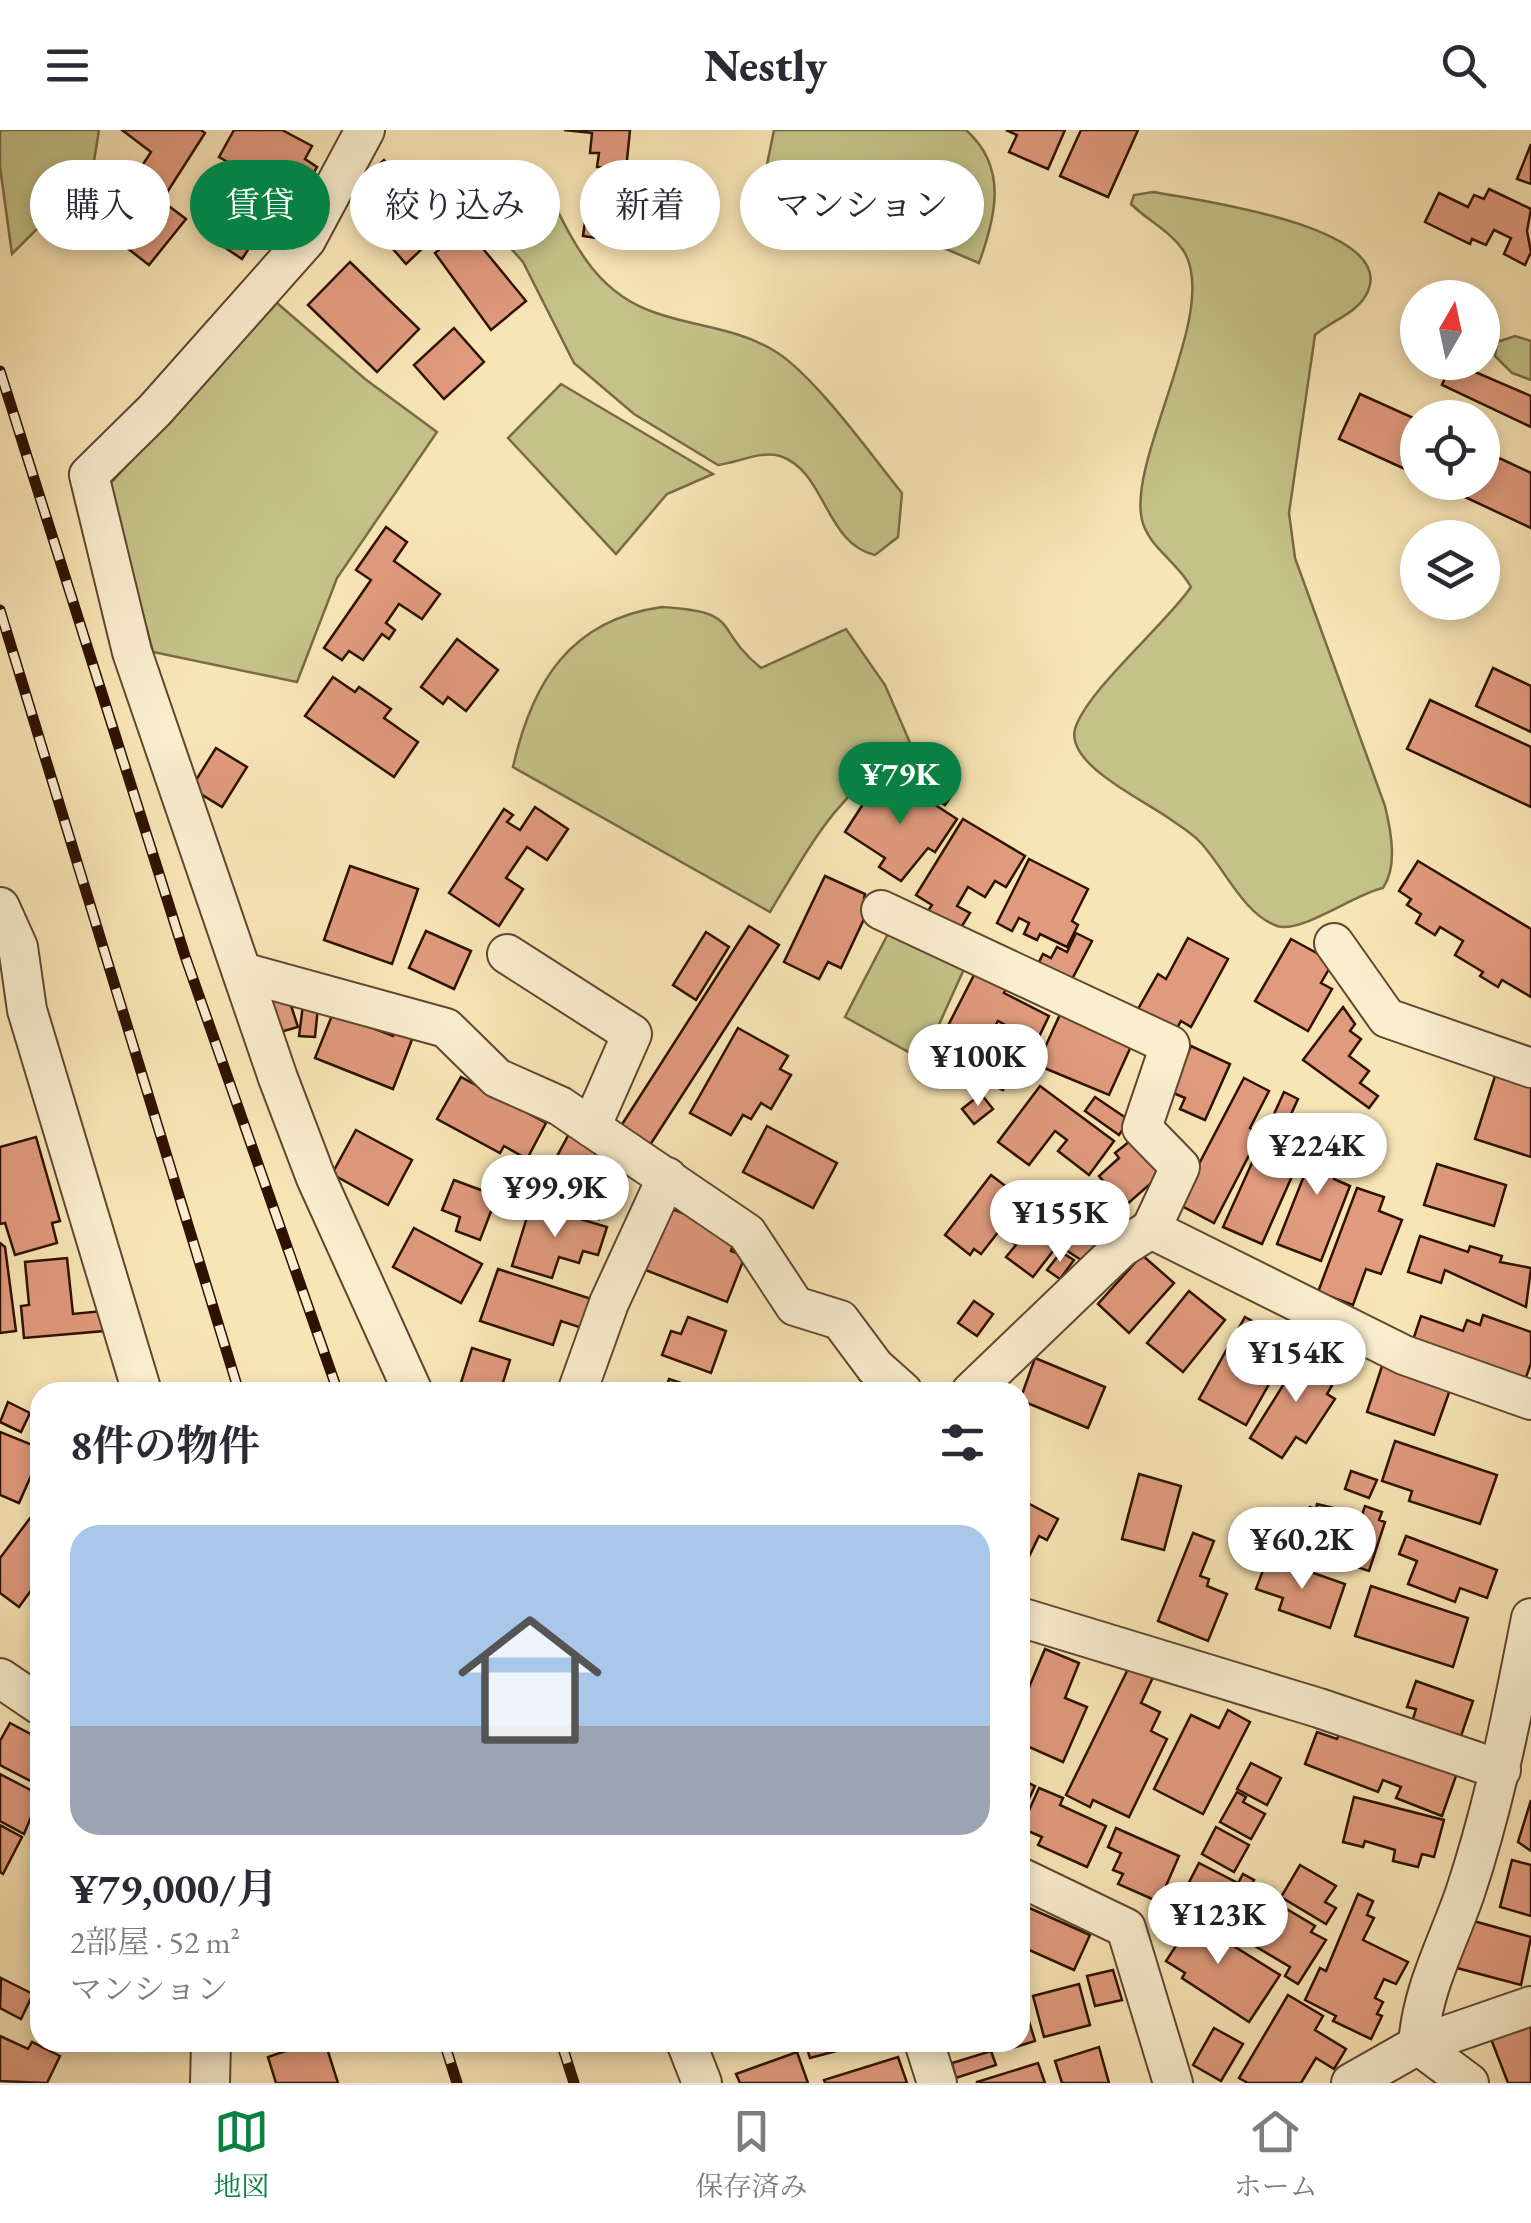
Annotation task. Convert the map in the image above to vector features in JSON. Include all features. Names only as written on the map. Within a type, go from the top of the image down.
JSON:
[{"type":"street","points":[[365,130],[306,240],[168,396],[89,475],[132,652],[242,972],[316,1178],[408,1382]]},
{"type":"street","points":[[0,907],[18,947],[27,1010],[139,1382]]},
{"type":"street","points":[[881,910],[1170,1045],[1142,1128],[1180,1166],[1151,1229],[1121,1248],[981,1382]]},
{"type":"street","points":[[1334,943],[1386,1018],[1531,1068]]},
{"type":"street","points":[[507,954],[632,1034],[591,1126]]},
{"type":"street","points":[[242,972],[446,1028],[497,1078],[560,1106],[747,1233],[795,1306],[840,1320],[875,1367],[892,1382]]},
{"type":"street","points":[[580,1382],[609,1303],[666,1176]]},
{"type":"street","points":[[1151,1229],[1404,1356],[1531,1400]]},
{"type":"street","points":[[1418,2044],[1420,2004],[1465,1893],[1501,1770],[1531,1618]]},
{"type":"street","points":[[1030,1620],[1318,1708],[1501,1770]]},
{"type":"street","points":[[0,1678],[30,1698]]},
{"type":"street","points":[[1030,1882],[1126,1928],[1174,2083]]},
{"type":"street","points":[[1351,2083],[1418,2044],[1531,2006]]},
{"type":"street","points":[[1418,2044],[1469,2083]]},
{"type":"street","points":[[210,2083],[211,2052]]},
{"type":"street","points":[[690,2052],[702,2083]]},
{"type":"street","points":[[927,2052],[938,2083]]},
{"type":"shaded area","points":[[0,130],[99,130],[94,160],[30,160],[30,236],[12,254],[0,167]]},
{"type":"shaded area","points":[[774,130],[966,130],[979,144],[993,176],[993,210],[984,247],[984,160],[768,160]]},
{"type":"shaded area","points":[[1153,192],[1246,209],[1323,233],[1352,249],[1368,268],[1364,299],[1315,335],[1289,513],[1295,558],[1385,806],[1392,859],[1383,888],[1287,927],[1277,926],[1254,911],[1197,839],[1109,780],[1082,756],[1075,742],[1075,729],[1094,696],[1191,587],[1151,539],[1142,520],[1141,493],[1148,460],[1191,308],[1192,276],[1183,250],[1131,204],[1134,195]]},
{"type":"shaded area","points":[[560,214],[596,273],[632,303],[671,318],[730,332],[789,361],[841,416],[902,493],[898,537],[875,555],[858,548],[835,523],[807,476],[795,464],[780,456],[765,455],[718,465],[634,414],[574,363],[523,262],[512,250],[560,250]]},
{"type":"shaded area","points":[[948,250],[983,250],[979,263]]},
{"type":"shaded area","points":[[277,303],[365,379],[437,432],[337,578],[297,682],[153,652],[108,486]]},
{"type":"shaded area","points":[[1515,336],[1531,341],[1531,380],[1512,373],[1500,361],[1500,341]]},
{"type":"shaded area","points":[[561,384],[713,474],[667,494],[616,554],[508,438]]},
{"type":"shaded area","points":[[662,607],[688,609],[716,618],[761,668],[846,629],[885,685],[911,745],[845,800],[815,839],[770,912],[513,767],[531,708],[560,660],[579,641],[603,626],[630,614]]},
{"type":"shaded area","points":[[890,930],[964,969],[923,1060],[845,1017]]},
{"type":"building","points":[[122,130],[205,133],[170,188],[170,160],[146,160],[151,152]]},
{"type":"building","points":[[234,130],[282,130],[312,146],[306,160],[219,157]]},
{"type":"building","points":[[564,130],[630,130],[627,160],[598,160],[599,153],[590,153],[592,133]]},
{"type":"building","points":[[1006,130],[1065,130],[1048,169],[1009,152],[1017,135]]},
{"type":"building","points":[[1081,130],[1138,130],[1108,197],[1060,176]]},
{"type":"building","points":[[1531,144],[1531,184],[1517,179]]},
{"type":"building","points":[[1489,189],[1531,209],[1527,231],[1531,252],[1525,265],[1504,254],[1511,238],[1494,230],[1486,245],[1472,239],[1470,244],[1425,222],[1439,193],[1468,207],[1474,195],[1484,199]]},
{"type":"building","points":[[170,207],[186,219],[170,239]]},
{"type":"building","points":[[130,250],[161,250],[149,265]]},
{"type":"building","points":[[228,250],[248,250],[242,259]]},
{"type":"building","points":[[394,250],[421,250],[406,264]]},
{"type":"building","points":[[484,250],[526,301],[491,330],[435,253]]},
{"type":"building","points":[[350,262],[419,329],[377,372],[308,305]]},
{"type":"building","points":[[454,328],[484,362],[444,399],[414,365]]},
{"type":"building","points":[[1444,380],[1494,380],[1531,396],[1531,427],[1500,412],[1500,400],[1474,400],[1442,385]]},
{"type":"building","points":[[1360,394],[1400,412],[1400,467],[1339,439]]},
{"type":"building","points":[[1500,458],[1531,473],[1531,528],[1471,500],[1500,500]]},
{"type":"building","points":[[386,527],[407,542],[394,561],[440,594],[422,619],[399,604],[386,623],[395,630],[389,639],[382,634],[363,660],[349,651],[342,660],[324,648],[371,580],[356,570]]},
{"type":"building","points":[[457,639],[498,670],[466,711],[448,697],[443,704],[421,687]]},
{"type":"building","points":[[1493,668],[1531,686],[1531,732],[1476,706]]},
{"type":"building","points":[[333,677],[355,692],[359,687],[391,709],[384,718],[418,742],[394,777],[305,716]]},
{"type":"building","points":[[1430,700],[1531,747],[1531,807],[1407,749]]},
{"type":"building","points":[[216,748],[247,767],[222,807],[191,788]]},
{"type":"building","points":[[929,776],[954,792],[945,805],[920,789]]},
{"type":"building","points":[[878,781],[897,793],[903,784],[957,819],[935,852],[928,848],[901,881],[879,867],[885,858],[845,832]]},
{"type":"building","points":[[535,807],[568,829],[547,860],[527,847],[506,878],[523,889],[499,926],[449,893],[504,809],[513,815],[507,822],[520,830]]},
{"type":"building","points":[[963,819],[1025,856],[1006,887],[995,881],[985,897],[968,887],[957,906],[970,913],[959,931],[927,912],[932,905],[916,895]]},
{"type":"building","points":[[1029,859],[1088,889],[1072,921],[1078,925],[1067,947],[1040,934],[1037,940],[1024,934],[1029,923],[1019,918],[1012,931],[997,923]]},
{"type":"building","points":[[1418,861],[1531,929],[1531,997],[1502,980],[1498,987],[1480,976],[1483,972],[1455,955],[1463,941],[1440,927],[1435,935],[1416,923],[1421,914],[1407,905],[1411,899],[1399,891]]},
{"type":"building","points":[[350,866],[418,889],[392,964],[324,940]]},
{"type":"building","points":[[825,876],[865,894],[864,898],[872,902],[841,968],[828,962],[819,979],[784,962]]},
{"type":"building","points":[[749,926],[779,945],[650,1145],[621,1126]]},
{"type":"building","points":[[426,931],[471,951],[454,989],[409,968]]},
{"type":"building","points":[[706,932],[729,947],[696,1000],[673,985]]},
{"type":"building","points":[[1076,933],[1092,941],[1071,981],[1038,964],[1043,954],[1051,958],[1057,947],[1067,952]]},
{"type":"building","points":[[1188,938],[1228,959],[1191,1027],[1181,1021],[1176,1030],[1138,1009],[1158,974],[1166,979]]},
{"type":"building","points":[[1291,939],[1333,962],[1321,983],[1332,989],[1308,1031],[1255,1001]]},
{"type":"building","points":[[974,975],[1008,986],[1004,993],[1049,1016],[1034,1047],[1015,1038],[1018,1032],[998,1021],[986,1042],[1019,1058],[1003,1090],[933,1055]]},
{"type":"building","points":[[287,993],[298,1027],[277,1033],[266,1000]]},
{"type":"building","points":[[303,1005],[318,1007],[315,1037],[299,1036]]},
{"type":"building","points":[[1343,1007],[1355,1024],[1350,1031],[1361,1039],[1349,1056],[1369,1071],[1360,1083],[1378,1096],[1369,1108],[1303,1060]]},
{"type":"building","points":[[1062,1010],[1133,1042],[1109,1095],[1037,1065]]},
{"type":"building","points":[[333,1013],[393,1036],[396,1030],[413,1037],[393,1089],[315,1058]]},
{"type":"building","points":[[738,1028],[788,1056],[780,1069],[791,1075],[771,1109],[761,1103],[751,1119],[743,1115],[731,1135],[690,1113]]},
{"type":"building","points":[[1191,1046],[1230,1064],[1205,1120],[1180,1109],[1185,1098],[1171,1092]]},
{"type":"building","points":[[1495,1076],[1531,1087],[1531,1157],[1475,1139]]},
{"type":"building","points":[[461,1077],[546,1123],[527,1159],[504,1146],[500,1153],[437,1119]]},
{"type":"building","points":[[1244,1078],[1269,1091],[1250,1128],[1260,1134],[1214,1223],[1178,1204]]},
{"type":"building","points":[[1040,1086],[1114,1141],[1089,1175],[1058,1151],[1067,1140],[1055,1131],[1029,1165],[998,1142]]},
{"type":"building","points":[[1284,1092],[1298,1099],[1281,1136],[1305,1147],[1262,1244],[1223,1227]]},
{"type":"building","points":[[981,1094],[993,1109],[974,1124],[962,1109]]},
{"type":"building","points":[[1095,1097],[1129,1120],[1119,1135],[1085,1111]]},
{"type":"building","points":[[1326,1120],[1341,1125],[1335,1139],[1348,1144],[1334,1179],[1350,1186],[1321,1261],[1277,1244]]},
{"type":"building","points":[[767,1126],[837,1163],[813,1208],[743,1172]]},
{"type":"building","points":[[356,1130],[412,1160],[388,1205],[332,1174]]},
{"type":"building","points":[[569,1134],[604,1152],[588,1182],[612,1195],[599,1219],[556,1196],[559,1190],[543,1182]]},
{"type":"building","points":[[36,1137],[60,1221],[52,1223],[57,1243],[15,1255],[5,1223],[0,1224],[0,1147]]},
{"type":"building","points":[[1135,1137],[1165,1171],[1125,1206],[1099,1176],[1119,1158],[1115,1153]]},
{"type":"building","points":[[1437,1164],[1506,1185],[1494,1226],[1424,1205]]},
{"type":"building","points":[[991,1175],[1067,1233],[1033,1277],[1006,1257],[1016,1245],[999,1231],[981,1254],[974,1249],[970,1255],[945,1235]]},
{"type":"building","points":[[454,1180],[497,1196],[480,1240],[456,1231],[460,1217],[442,1210]]},
{"type":"building","points":[[1357,1188],[1384,1197],[1379,1211],[1402,1220],[1381,1274],[1366,1269],[1353,1305],[1318,1292]]},
{"type":"building","points":[[531,1204],[607,1227],[598,1255],[583,1251],[579,1263],[559,1257],[552,1278],[512,1266]]},
{"type":"building","points":[[667,1207],[737,1234],[731,1251],[745,1256],[727,1302],[643,1269]]},
{"type":"building","points":[[414,1228],[482,1264],[461,1303],[393,1267]]},
{"type":"building","points":[[1076,1229],[1099,1245],[1087,1264],[1063,1248]]},
{"type":"building","points":[[1420,1236],[1468,1252],[1470,1246],[1502,1256],[1500,1262],[1531,1268],[1526,1307],[1445,1270],[1441,1283],[1408,1272]]},
{"type":"building","points":[[0,1243],[5,1247],[16,1331],[0,1333]]},
{"type":"building","points":[[1061,1252],[1074,1260],[1060,1279],[1047,1270]]},
{"type":"building","points":[[1142,1255],[1174,1283],[1129,1333],[1098,1304]]},
{"type":"building","points":[[67,1258],[73,1314],[102,1311],[104,1331],[24,1338],[21,1306],[29,1305],[25,1262]]},
{"type":"building","points":[[498,1269],[598,1301],[588,1330],[561,1321],[553,1345],[480,1321]]},
{"type":"building","points":[[1189,1291],[1225,1320],[1183,1372],[1147,1343]]},
{"type":"building","points":[[974,1301],[993,1314],[977,1336],[958,1323]]},
{"type":"building","points":[[1483,1315],[1531,1332],[1531,1363],[1523,1386],[1411,1346],[1421,1316],[1463,1331],[1467,1320],[1480,1325]]},
{"type":"building","points":[[688,1317],[726,1331],[711,1373],[662,1355],[671,1331],[681,1334]]},
{"type":"building","points":[[1245,1317],[1278,1335],[1274,1343],[1282,1347],[1277,1358],[1282,1361],[1246,1425],[1199,1399]]},
{"type":"building","points":[[1312,1339],[1326,1348],[1313,1369],[1334,1382],[1327,1394],[1335,1399],[1306,1443],[1296,1437],[1282,1458],[1250,1438]]},
{"type":"building","points":[[472,1348],[510,1360],[503,1382],[461,1382]]},
{"type":"building","points":[[1035,1358],[1105,1387],[1088,1428],[1030,1404],[1030,1382],[1026,1382]]},
{"type":"building","points":[[1383,1363],[1451,1387],[1434,1435],[1367,1412]]},
{"type":"building","points":[[8,1402],[30,1413],[21,1432],[0,1422]]},
{"type":"building","points":[[0,1432],[30,1444],[30,1478],[19,1503],[0,1495]]},
{"type":"building","points":[[1395,1441],[1497,1475],[1480,1524],[1409,1501],[1412,1491],[1382,1481]]},
{"type":"building","points":[[1351,1471],[1377,1480],[1369,1498],[1345,1489]]},
{"type":"building","points":[[1139,1474],[1181,1486],[1164,1550],[1122,1539]]},
{"type":"building","points":[[1030,1504],[1058,1519],[1047,1540],[1039,1536],[1030,1554]]},
{"type":"building","points":[[1317,1504],[1362,1515],[1365,1506],[1382,1512],[1379,1520],[1385,1522],[1369,1571],[1341,1562],[1344,1551],[1301,1536],[1310,1507],[1316,1509]]},
{"type":"building","points":[[30,1518],[30,1592],[19,1607],[0,1593],[0,1558]]},
{"type":"building","points":[[1193,1533],[1214,1541],[1200,1576],[1209,1579],[1207,1586],[1227,1594],[1208,1641],[1158,1621]]},
{"type":"building","points":[[1406,1536],[1497,1570],[1487,1598],[1460,1588],[1455,1602],[1408,1584],[1417,1561],[1399,1554]]},
{"type":"building","points":[[1268,1557],[1345,1584],[1330,1628],[1279,1610],[1283,1598],[1256,1589]]},
{"type":"building","points":[[1371,1586],[1468,1618],[1453,1667],[1355,1636]]},
{"type":"building","points":[[1045,1649],[1079,1663],[1065,1698],[1087,1707],[1063,1762],[1030,1747],[1030,1685]]},
{"type":"building","points":[[1131,1663],[1154,1675],[1141,1703],[1160,1712],[1151,1731],[1167,1739],[1129,1817],[1093,1800],[1090,1807],[1066,1795]]},
{"type":"building","points":[[1416,1681],[1473,1701],[1460,1739],[1412,1722],[1416,1709],[1407,1707]]},
{"type":"building","points":[[1228,1710],[1250,1722],[1203,1814],[1154,1789],[1191,1715],[1219,1728]]},
{"type":"building","points":[[10,1723],[30,1734],[30,1781],[0,1765],[0,1741]]},
{"type":"building","points":[[1341,1730],[1457,1773],[1442,1816],[1396,1798],[1401,1787],[1383,1780],[1378,1792],[1305,1764],[1317,1732],[1337,1739]]},
{"type":"building","points":[[1251,1763],[1281,1778],[1267,1805],[1237,1789]]},
{"type":"building","points":[[0,1774],[30,1790],[30,1819],[24,1834],[0,1821]]},
{"type":"building","points":[[1039,1788],[1063,1798],[1060,1805],[1106,1826],[1087,1867],[1038,1845],[1042,1837],[1030,1832],[1030,1808]]},
{"type":"building","points":[[1237,1792],[1246,1797],[1243,1802],[1265,1814],[1251,1839],[1220,1822]]},
{"type":"building","points":[[1354,1797],[1444,1820],[1434,1857],[1422,1854],[1418,1867],[1393,1861],[1395,1850],[1365,1841],[1363,1847],[1343,1842]]},
{"type":"building","points":[[1531,1800],[1531,1851],[1518,1842]]},
{"type":"building","points":[[0,1825],[22,1837],[3,1874],[0,1872]]},
{"type":"building","points":[[1216,1827],[1249,1845],[1234,1872],[1202,1854]]},
{"type":"building","points":[[1116,1828],[1179,1856],[1159,1902],[1118,1884],[1123,1874],[1113,1870],[1121,1853],[1108,1847]]},
{"type":"building","points":[[1512,1860],[1531,1865],[1531,1916],[1500,1907]]},
{"type":"building","points":[[1199,1863],[1238,1883],[1243,1874],[1254,1880],[1246,1894],[1256,1899],[1240,1928],[1181,1898]]},
{"type":"building","points":[[1300,1865],[1336,1886],[1325,1902],[1336,1908],[1326,1924],[1281,1897]]},
{"type":"building","points":[[1358,1894],[1373,1901],[1367,1915],[1374,1918],[1363,1940],[1408,1962],[1396,1984],[1384,1979],[1375,1998],[1383,2002],[1377,2014],[1382,2016],[1371,2039],[1333,2021],[1336,2016],[1305,2000],[1320,1968],[1326,1971]]},
{"type":"building","points":[[1275,1902],[1315,1926],[1311,1932],[1326,1940],[1298,1984],[1285,1976],[1290,1967],[1250,1943]]},
{"type":"building","points":[[1030,1908],[1090,1935],[1074,1970],[1030,1950]]},
{"type":"building","points":[[1173,1908],[1280,1975],[1249,2022],[1182,1978],[1185,1973],[1166,1961],[1187,1929],[1181,1925],[1169,1943],[1156,1934]]},
{"type":"building","points":[[1470,1920],[1531,1937],[1521,1985],[1457,1968]]},
{"type":"building","points":[[1113,1970],[1122,2000],[1095,2006],[1087,1976]]},
{"type":"building","points":[[1,1978],[30,1992],[21,2019],[0,2008]]},
{"type":"building","points":[[1079,1984],[1090,2025],[1044,2037],[1033,1996]]},
{"type":"building","points":[[1288,1995],[1323,2016],[1315,2030],[1346,2049],[1334,2069],[1316,2058],[1301,2083],[1248,2083],[1239,2078]]},
{"type":"building","points":[[1531,2023],[1531,2083],[1508,2083],[1491,2039]]},
{"type":"building","points":[[1214,2028],[1243,2044],[1221,2081],[1193,2065]]},
{"type":"building","points":[[0,2036],[28,2049],[30,2046],[30,2052],[60,2056],[47,2083],[0,2081]]},
{"type":"building","points":[[1099,2047],[1109,2083],[1062,2083],[1055,2061]]},
{"type":"building","points":[[283,2052],[328,2052],[338,2083],[276,2083],[268,2057]]},
{"type":"building","points":[[797,2052],[808,2083],[740,2083],[736,2074]]},
{"type":"building","points":[[808,2052],[832,2052],[810,2058]]},
{"type":"building","points":[[991,2052],[996,2065],[956,2078],[952,2063]]},
{"type":"building","points":[[898,2057],[907,2083],[824,2080]]},
{"type":"building","points":[[1038,2063],[1045,2083],[977,2083],[977,2082]]},
{"type":"railway","points":[[0,371],[185,956],[334,1382]]},
{"type":"railway","points":[[0,610],[236,1382]]},
{"type":"railway","points":[[447,2052],[457,2083]]},
{"type":"railway","points":[[564,2052],[574,2083]]}]
